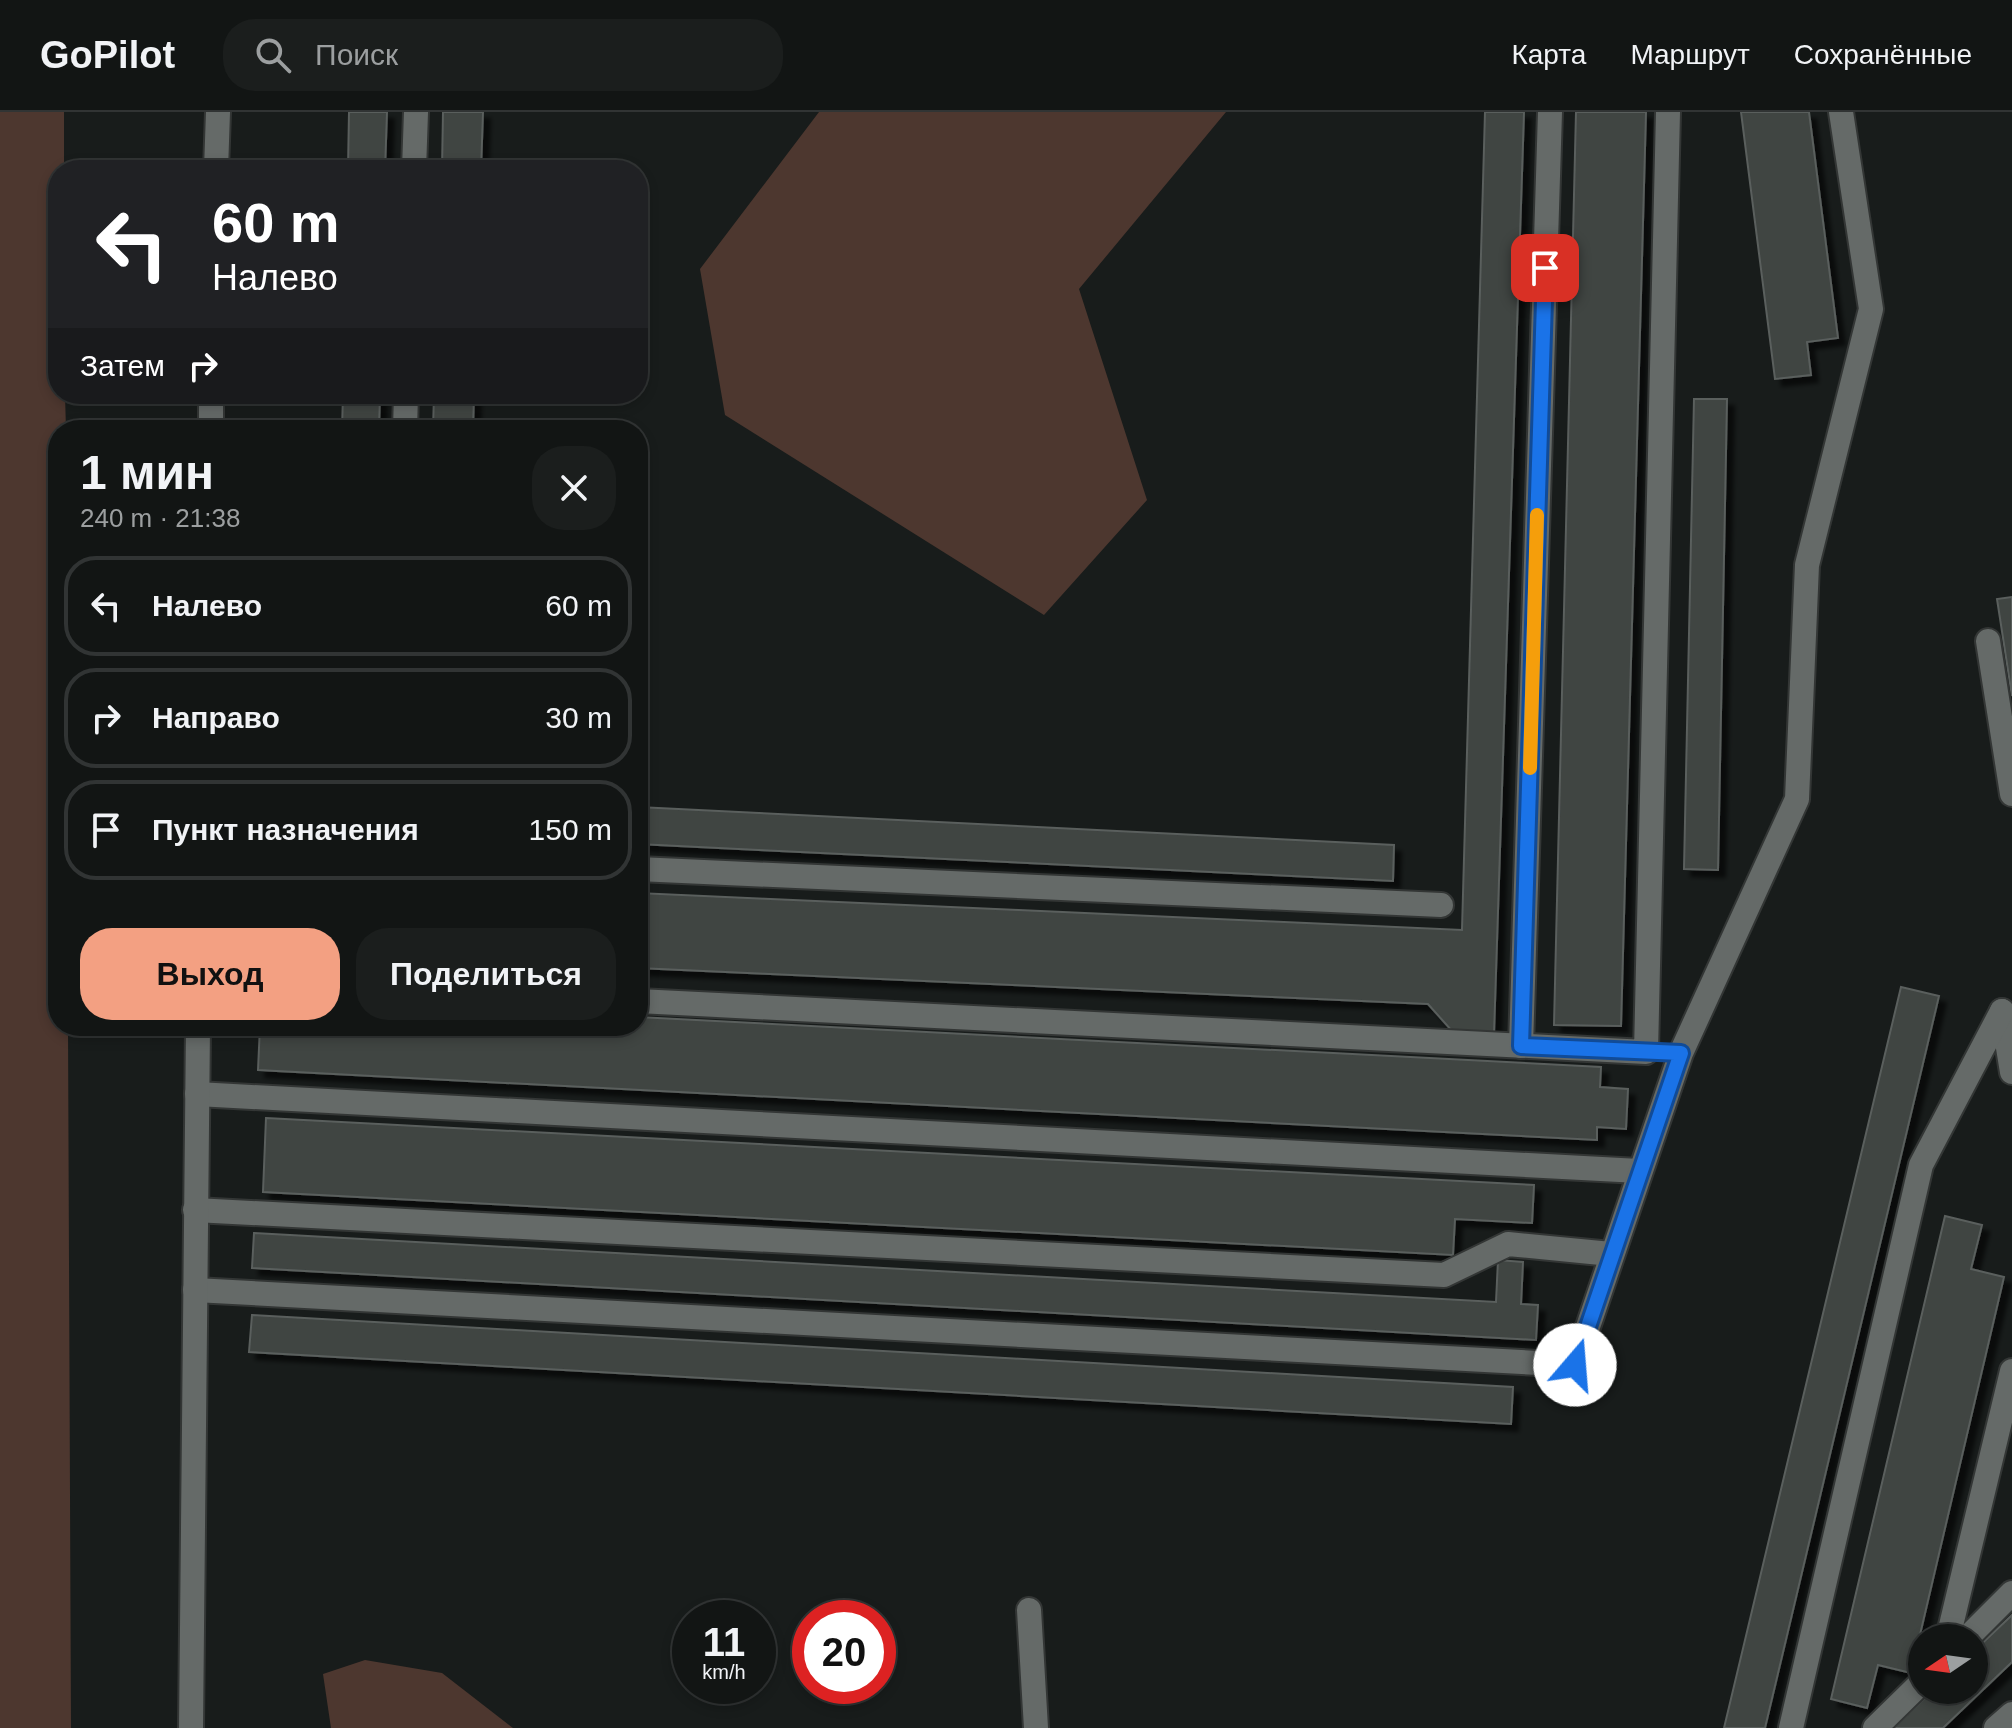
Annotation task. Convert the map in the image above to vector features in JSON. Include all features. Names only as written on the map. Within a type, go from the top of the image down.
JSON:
[{"type":"street","points":[[216,160],[218,112]]},
{"type":"street","points":[[414,160],[416,112]]},
{"type":"street","points":[[1521,1046],[1550,112]]},
{"type":"street","points":[[1646,1052],[1668,112]]},
{"type":"street","points":[[195,1290],[1575,1365],[1681,1053],[1797,799],[1807,565],[1871,309],[1841,112]]},
{"type":"street","points":[[1988,641],[2012,794]]},
{"type":"street","points":[[648,869],[1441,905]]},
{"type":"street","points":[[648,1002],[1681,1053]]},
{"type":"street","points":[[2007,1010],[2012,1072]]},
{"type":"street","points":[[1791,1728],[1921,1165],[2007,1010]]},
{"type":"street","points":[[191,1728],[198,1036]]},
{"type":"street","points":[[197,1094],[1639,1171]]},
{"type":"street","points":[[195,1210],[1444,1275],[1508,1244],[1611,1254]]},
{"type":"street","points":[[1951,1624],[2012,1371]]},
{"type":"street","points":[[1981,1624],[2012,1593]]},
{"type":"street","points":[[1029,1610],[1036,1728]]},
{"type":"street","points":[[1875,1728],[1908,1696]]},
{"type":"street","points":[[1996,1728],[2012,1714]]},
{"type":"shaded area","points":[[0,112],[64,112],[64,160],[48,160],[48,404],[65,404],[66,420],[48,420],[48,1036],[68,1036],[71,1728],[0,1728]]},
{"type":"shaded area","points":[[819,112],[1226,112],[1079,289],[1147,500],[1044,615],[725,415],[700,269]]},
{"type":"shaded area","points":[[365,1660],[442,1673],[513,1728],[331,1728],[323,1674]]},
{"type":"building","points":[[349,112],[387,112],[385,160],[348,160]]},
{"type":"building","points":[[443,112],[483,112],[481,160],[442,160]]},
{"type":"building","points":[[1485,112],[1524,112],[1494,1034],[1452,1031],[1428,1004],[648,968],[648,893],[1462,930]]},
{"type":"building","points":[[1576,112],[1646,112],[1621,1026],[1554,1025]]},
{"type":"building","points":[[1741,112],[1809,112],[1838,338],[1807,342],[1811,375],[1775,379]]},
{"type":"building","points":[[1694,399],[1727,399],[1718,870],[1684,869]]},
{"type":"building","points":[[343,404],[380,404],[379,420],[342,420]]},
{"type":"building","points":[[434,404],[474,404],[473,420],[433,420]]},
{"type":"building","points":[[2012,597],[2012,696],[1997,599]]},
{"type":"building","points":[[648,808],[1394,845],[1393,881],[648,844]]},
{"type":"building","points":[[1901,987],[1939,996],[1765,1728],[1724,1728]]},
{"type":"building","points":[[648,1018],[1601,1067],[1600,1087],[1628,1089],[1626,1129],[1597,1127],[1597,1140],[258,1070],[260,1036],[648,1036]]},
{"type":"building","points":[[266,1118],[1534,1185],[1532,1223],[1455,1219],[1453,1255],[263,1192]]},
{"type":"building","points":[[1945,1216],[1982,1225],[1971,1269],[2004,1277],[1923,1624],[1908,1624],[1908,1672],[1878,1665],[1867,1708],[1831,1699]]},
{"type":"building","points":[[254,1233],[1496,1302],[1498,1260],[1523,1262],[1521,1304],[1538,1305],[1536,1340],[252,1268]]},
{"type":"building","points":[[252,1315],[1513,1387],[1511,1424],[249,1352]]},
{"type":"building","points":[[2012,1615],[2012,1662],[1988,1685],[1988,1638]]},
{"type":"building","points":[[1918,1704],[1968,1704],[1943,1728],[1893,1728]]},
{"type":"slow traffic","points":[[1530,768],[1537,515]]},
{"type":"route","points":[[1545,268],[1521,1046],[1681,1053],[1575,1365]]}]
